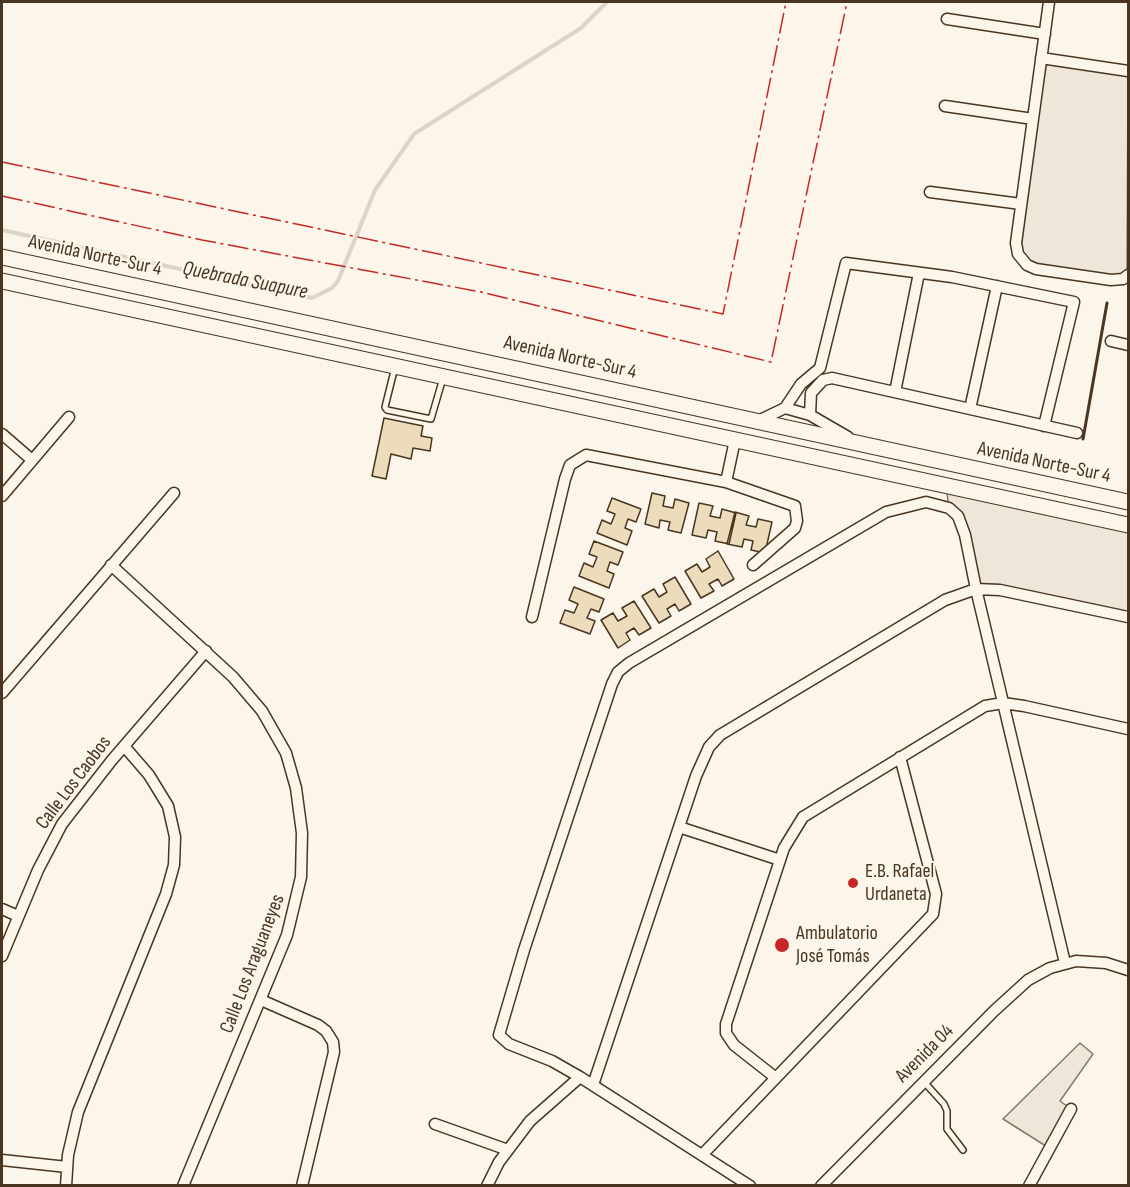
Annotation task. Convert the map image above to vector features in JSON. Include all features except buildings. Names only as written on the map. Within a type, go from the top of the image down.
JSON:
[{"type":"main road","name":"Avenida Norte-Sur 4","points":[[2,257],[1128,502]]},
{"type":"main road","points":[[2,281],[1128,525]]},
{"type":"street","points":[[1049,2],[1017,249],[1020,258],[1027,265],[1036,269],[1111,280],[1123,279],[1128,275]]},
{"type":"street","points":[[947,19],[1045,34]]},
{"type":"street","points":[[1041,58],[1128,71]]},
{"type":"street","points":[[945,106],[1033,119]]},
{"type":"street","points":[[930,192],[1022,204]]},
{"type":"street","points":[[757,421],[785,408],[801,384],[821,365],[846,263],[997,285],[1074,302],[1044,426]]},
{"type":"street","points":[[895,392],[919,273]]},
{"type":"street","points":[[970,409],[997,285]]},
{"type":"street","points":[[1111,341],[1128,345]]},
{"type":"street","points":[[810,415],[813,388],[823,380],[832,378],[1077,433]]},
{"type":"street","points":[[801,384],[813,388]]},
{"type":"street","points":[[785,408],[810,415],[861,444]]},
{"type":"street","points":[[2,496],[69,417]]},
{"type":"street","points":[[2,434],[32,460]]},
{"type":"street","points":[[726,482],[735,440]]},
{"type":"street","points":[[532,617],[565,479],[574,461],[586,455],[726,482],[795,506],[797,521],[795,528],[753,566]]},
{"type":"street","points":[[946,486],[949,508]]},
{"type":"street","points":[[2,693],[174,493]]},
{"type":"street","points":[[750,1185],[580,1077],[552,1061],[504,1041],[499,1032],[565,825],[618,672],[638,657],[870,520],[886,512],[926,501],[949,508],[958,516],[966,535],[976,589],[1065,963],[1091,961],[1128,970]]},
{"type":"street","name":"Calle Los Araguaneyes","points":[[111,565],[206,651],[247,692],[273,729],[291,770],[300,810],[303,858],[298,894],[287,935],[183,1185]]},
{"type":"street","points":[[593,1085],[704,755],[720,735],[945,600],[976,589],[1000,590],[1128,616]]},
{"type":"street","name":"Calle Los Caobos","points":[[2,956],[38,870],[62,824],[124,746],[206,651]]},
{"type":"street","points":[[776,1078],[734,1045],[726,1033],[726,1024],[780,860],[789,836],[803,817],[976,710],[1003,703],[1128,729]]},
{"type":"street","points":[[66,1185],[73,1133],[87,1086],[166,894],[174,865],[175,837],[168,806],[149,774],[124,746]]},
{"type":"street","points":[[702,1155],[933,914],[936,894],[900,757]]},
{"type":"street","points":[[679,827],[780,860]]},
{"type":"street","points":[[2,909],[18,916]]},
{"type":"street","name":"Avenida 04","points":[[821,1185],[1015,991],[1039,973],[1065,963]]},
{"type":"street","points":[[261,1000],[318,1025],[326,1031],[333,1042],[334,1052],[302,1185]]},
{"type":"street","points":[[487,1185],[508,1150],[530,1121],[580,1077]]},
{"type":"street","points":[[1029,1185],[1071,1110]]},
{"type":"street","points":[[435,1124],[508,1150]]},
{"type":"street","points":[[2,1160],[67,1167]]},
{"type":"lane","points":[[396,365],[387,410],[431,419],[443,376]]},
{"type":"lane","points":[[923,1082],[944,1104],[947,1112],[946,1129],[963,1150]]},
{"type":"shaded area","points":[[1041,58],[1128,71],[1127,277],[1036,269],[1020,258]]},
{"type":"shaded area","points":[[946,486],[1128,525],[1128,617],[976,589],[965,535],[949,508]]},
{"type":"shaded area","points":[[1080,1043],[1093,1054],[1060,1101],[1071,1109],[1049,1148],[1003,1119]]},
{"type":"waterway","name":"Quebrada Suapure","points":[[2,230],[312,298],[332,288],[338,281],[375,190],[414,134],[581,28],[607,2]]},
{"type":"wall","points":[[1083,439],[1107,303]]},
{"type":"power","points":[[2,162],[723,314],[786,2]]},
{"type":"power","points":[[2,196],[202,240],[481,292],[771,362],[847,2]]},
{"type":"place","name":"E.B. Rafael Urdaneta","points":[[853,883]]},
{"type":"place","name":"Ambulatorio José Tomás","points":[[782,945]]}]
